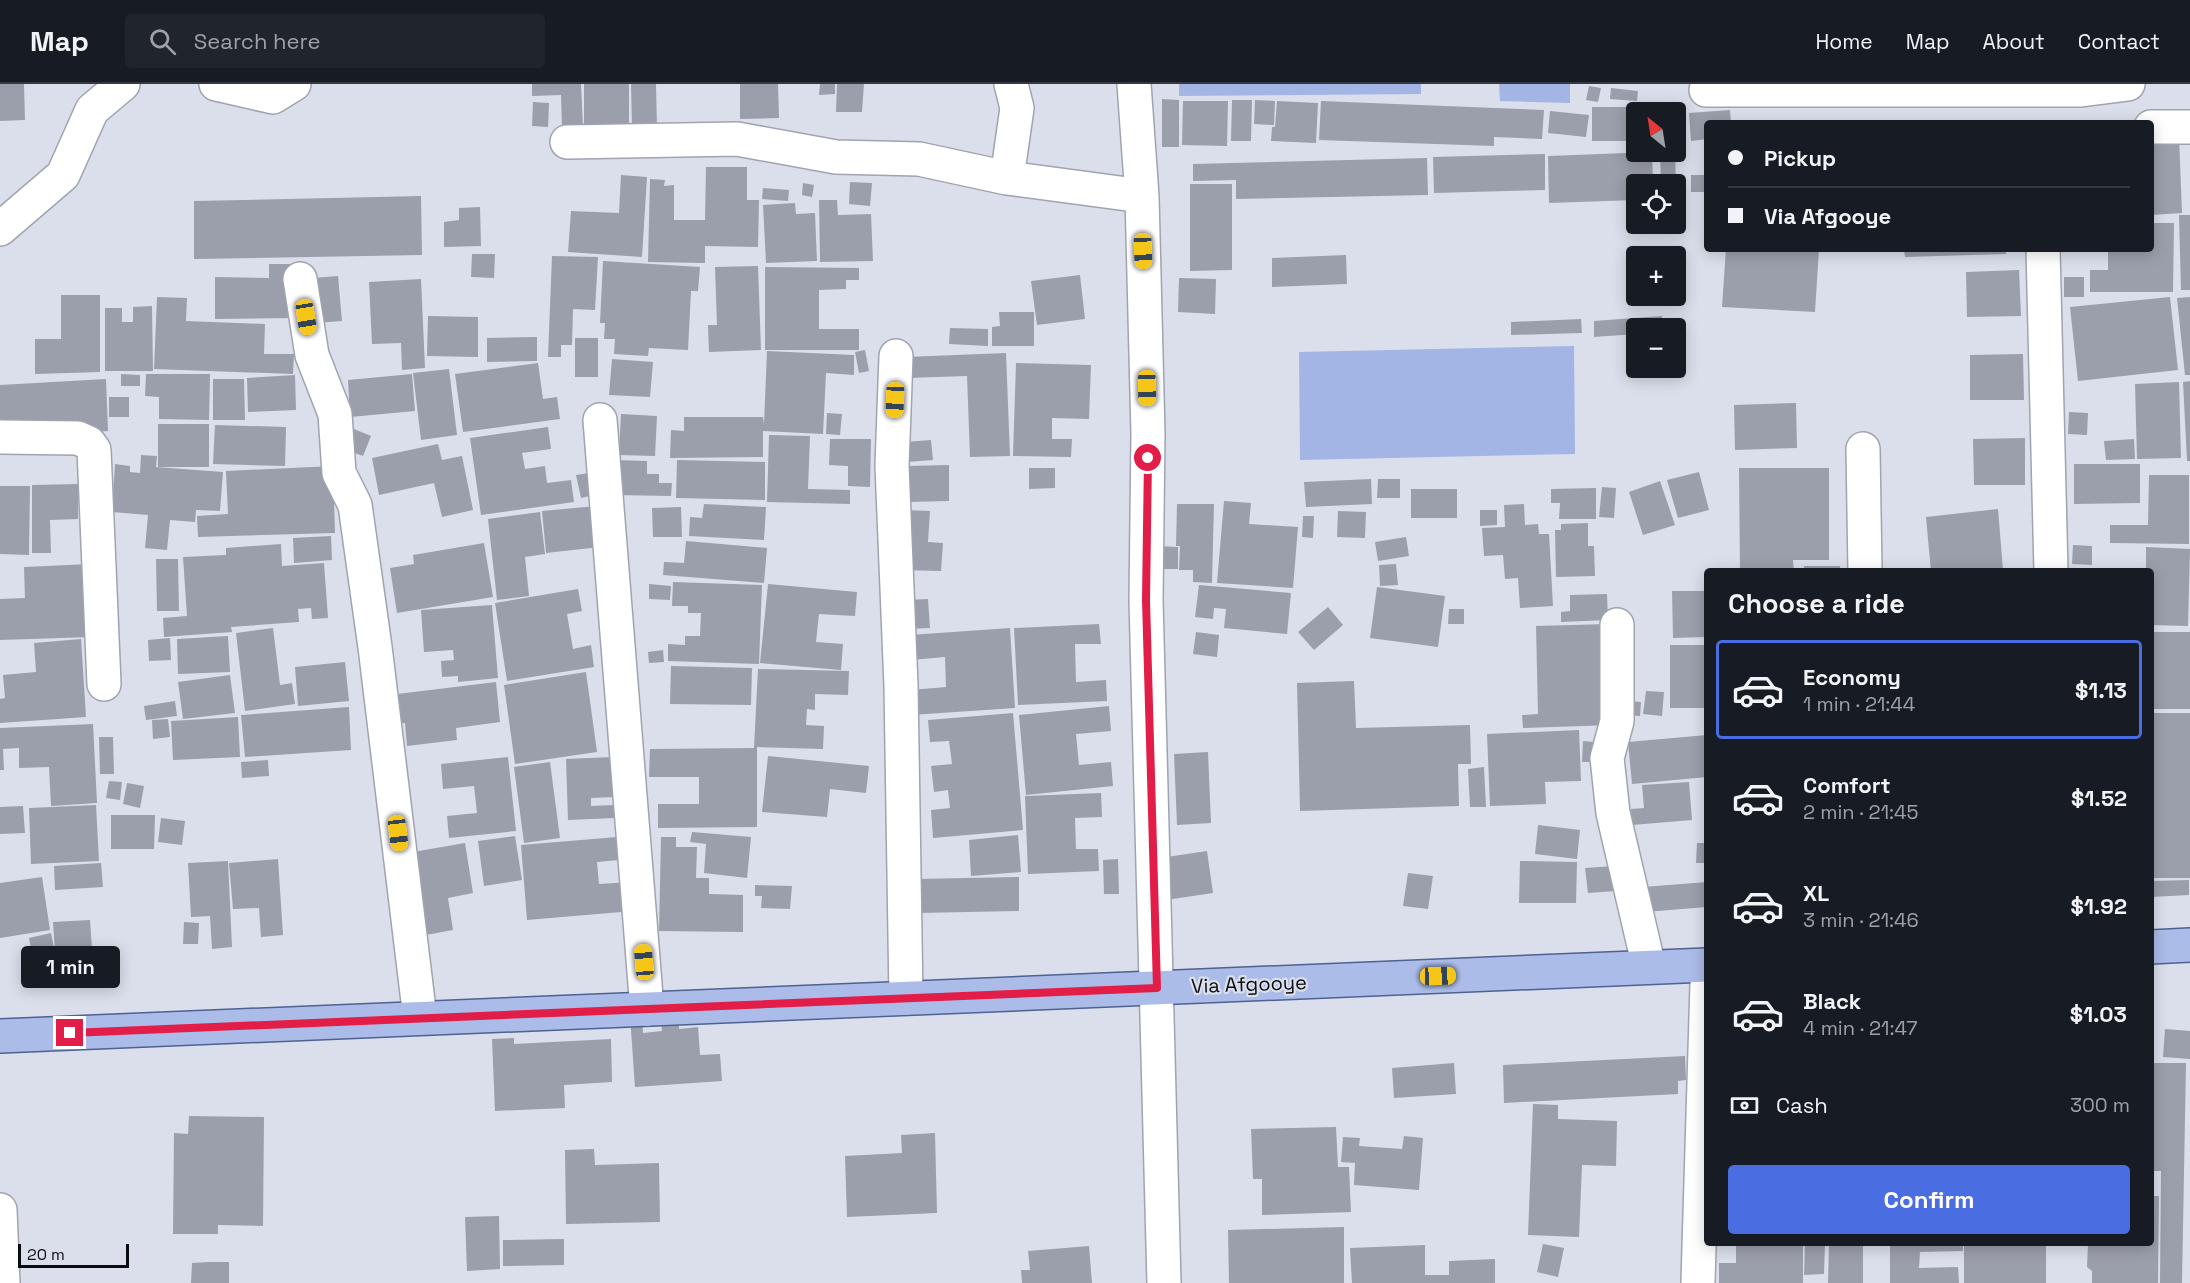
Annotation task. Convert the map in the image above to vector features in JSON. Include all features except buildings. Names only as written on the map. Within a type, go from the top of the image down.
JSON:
[{"type":"main road","points":[[2154,947],[2190,945]]},
{"type":"main road","name":"Via Afgooye","points":[[0,1036],[1704,965]]},
{"type":"street","points":[[0,229],[63,176],[92,110],[123,84]]},
{"type":"street","points":[[216,84],[273,97],[294,84]]},
{"type":"street","points":[[1006,178],[1017,108],[1011,84]]},
{"type":"street","points":[[1134,84],[1142,196],[1148,434],[1146,600],[1164,1283]]},
{"type":"street","points":[[1706,90],[2081,90],[2128,84]]},
{"type":"street","points":[[2154,127],[2190,127]]},
{"type":"street","points":[[567,142],[737,139],[836,157],[919,159],[1006,178],[1142,196]]},
{"type":"street","points":[[2043,252],[2051,568]]},
{"type":"street","points":[[300,279],[312,355],[335,414],[339,473],[355,505],[375,647],[420,1018]]},
{"type":"street","points":[[896,356],[892,466],[901,686],[906,998]]},
{"type":"street","points":[[600,420],[647,1009]]},
{"type":"street","points":[[0,437],[78,438],[89,443],[94,450],[104,684]]},
{"type":"street","points":[[1863,449],[1865,568]]},
{"type":"street","points":[[1617,625],[1617,721],[1607,758],[1613,813],[1649,968]]},
{"type":"street","points":[[1698,1281],[1704,1083]]},
{"type":"street","points":[[0,1210],[3,1283]]},
{"type":"shaded area","points":[[1179,84],[1421,84],[1421,94],[1179,96]]},
{"type":"shaded area","points":[[1499,84],[1570,84],[1570,103],[1500,101]]},
{"type":"shaded area","points":[[1574,346],[1575,454],[1300,460],[1299,352]]},
{"type":"route","points":[[70,1033],[1157,988],[1146,600],[1148,458]]}]
